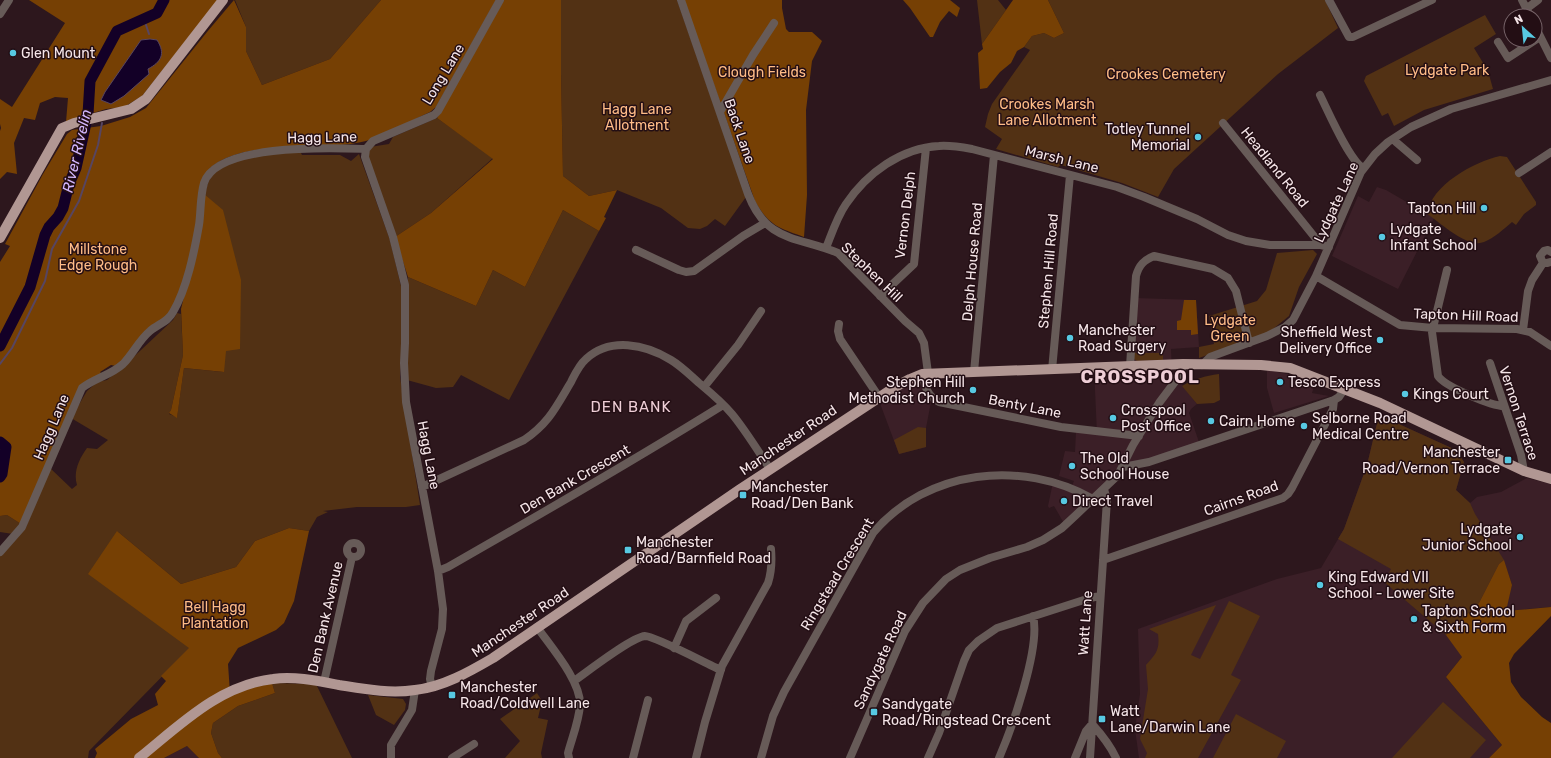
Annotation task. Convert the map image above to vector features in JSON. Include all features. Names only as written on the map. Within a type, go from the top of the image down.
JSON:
[{"type":"main road","points":[[0,238],[62,128],[74,123],[131,109],[146,99],[223,0]]},
{"type":"main road","name":"Manchester Road","points":[[138,758],[203,707],[226,693],[250,683],[273,679],[296,678],[367,689],[415,690],[432,687],[472,671],[879,397],[900,384],[925,374],[1183,364],[1261,365],[1290,368],[1345,388],[1380,403],[1524,471],[1551,479]]},
{"type":"street","points":[[0,14],[9,0]]},
{"type":"street","name":"Long Lane","points":[[366,149],[373,141],[434,115],[438,111],[500,0]]},
{"type":"street","name":"Back Lane","points":[[681,0],[752,203],[756,212],[765,223]]},
{"type":"street","points":[[1328,0],[1344,31],[1349,37],[1353,37],[1432,0]]},
{"type":"street","points":[[1531,8],[1538,0]]},
{"type":"street","points":[[720,112],[753,55],[774,23]]},
{"type":"street","points":[[1498,42],[1508,58],[1523,48]]},
{"type":"street","points":[[1543,43],[1551,58]]},
{"type":"street","name":"Lydgate Lane","points":[[1202,364],[1210,357],[1249,343],[1285,327],[1293,320],[1316,276],[1363,168],[1375,154],[1394,138],[1426,120],[1451,109],[1551,80]]},
{"type":"street","points":[[1320,94],[1348,148],[1359,166],[1363,168]]},
{"type":"street","name":"Headland Road","points":[[1223,124],[1320,245]]},
{"type":"street","points":[[1394,138],[1417,160]]},
{"type":"street","name":"Marsh Lane","points":[[826,248],[838,218],[846,204],[858,188],[876,171],[892,160],[909,152],[937,146],[956,146],[1095,181],[1144,197],[1197,219],[1228,235],[1246,240],[1270,245],[1320,245],[1329,247]]},
{"type":"street","name":"Hagg Lane","points":[[0,552],[22,527],[82,388],[89,383],[108,375],[119,367],[144,336],[156,326],[170,318],[174,311],[182,293],[193,254],[204,182],[212,171],[226,161],[266,152],[303,148],[366,149],[365,157],[393,237],[405,285],[404,378],[406,402],[438,571],[443,609],[442,629],[430,678],[432,687]]},
{"type":"street","name":"Vernon Delph","points":[[880,296],[914,264],[926,148]]},
{"type":"street","points":[[1518,173],[1551,152]]},
{"type":"street","name":"Delph House Road","points":[[974,372],[994,155]]},
{"type":"street","name":"Stephen Hill Road","points":[[1052,370],[1070,175]]},
{"type":"street","points":[[636,250],[679,270],[686,272],[694,271],[743,236],[765,223]]},
{"type":"street","name":"Stephen Hill","points":[[765,223],[791,238],[838,253],[921,336],[924,343],[925,374]]},
{"type":"street","points":[[1523,330],[1528,291],[1532,280],[1547,262],[1540,259],[1542,252],[1548,250],[1551,252]]},
{"type":"street","points":[[1130,366],[1136,276],[1141,264],[1154,256],[1213,269],[1228,278],[1236,291],[1249,343]]},
{"type":"street","points":[[1447,270],[1432,338],[1438,376],[1442,382],[1496,406],[1504,406]]},
{"type":"street","name":"Tapton Hill Road","points":[[1316,276],[1400,325],[1433,328],[1523,330],[1530,332],[1551,346]]},
{"type":"street","points":[[704,387],[738,345],[761,311]]},
{"type":"street","points":[[839,324],[838,331],[840,339],[879,397]]},
{"type":"street","points":[[422,487],[524,440],[535,432],[546,423],[580,366],[596,352],[606,347],[617,345],[630,345],[658,353],[671,360],[704,387],[732,414],[770,469]]},
{"type":"street","points":[[1217,365],[1220,353]]},
{"type":"street","name":"Vernon Terrace","points":[[1490,363],[1521,455],[1524,471]]},
{"type":"street","name":"Sandygate Road","points":[[850,758],[905,631],[934,590],[946,579],[967,566],[1027,547],[1043,540],[1062,528],[1104,490],[1118,475],[1133,445],[1159,403],[1180,375],[1183,364]]},
{"type":"street","name":"Benty Lane","points":[[925,374],[927,391],[932,398],[939,402],[1061,427],[1139,436]]},
{"type":"street","points":[[1123,467],[1149,462],[1334,400],[1339,397],[1345,388]]},
{"type":"street","name":"Cairns Road","points":[[1103,560],[1283,498],[1292,488],[1333,409],[1334,400]]},
{"type":"street","name":"Den Bank Crescent","points":[[438,571],[448,567],[658,446],[723,405]]},
{"type":"street","name":"Ringstead Crescent","points":[[762,758],[774,716],[793,674],[873,533],[884,520],[921,494],[943,484],[966,478],[993,474],[1012,474],[1053,482],[1079,491],[1093,499]]},
{"type":"street","name":"Watt Lane","points":[[1090,758],[1107,500],[1104,490]]},
{"type":"street","points":[[696,758],[721,670],[768,583],[772,567],[771,549]]},
{"type":"street","name":"Den Bank Avenue","points":[[324,682],[352,556]]},
{"type":"street","points":[[928,758],[939,733],[964,661],[969,650],[978,641],[997,628],[1100,596]]},
{"type":"street","points":[[674,648],[686,621],[716,598]]},
{"type":"street","points":[[999,758],[1020,701],[1032,652],[1033,616]]},
{"type":"street","points":[[538,627],[574,681],[579,693],[580,704],[568,753],[569,758]]},
{"type":"street","points":[[574,681],[637,638],[649,636],[721,670]]},
{"type":"street","points":[[391,758],[391,745],[412,710],[415,690]]},
{"type":"street","points":[[633,758],[648,700]]},
{"type":"street","points":[[1075,758],[1086,731],[1092,724],[1102,735],[1116,758]]},
{"type":"street","points":[[452,758],[474,744]]},
{"type":"shaded area","points":[[141,40],[157,40],[162,53],[159,60],[148,69],[149,74],[124,96],[111,104],[101,100]]},
{"type":"shaded area","name":"Lydgate Infant School","points":[[1377,187],[1386,190],[1434,218],[1398,289],[1332,256],[1358,196],[1369,202]]},
{"type":"shaded area","points":[[1135,298],[1196,300],[1199,347],[1171,349],[1172,372],[1197,404],[1189,413],[1200,445],[1123,467],[1065,525],[1054,506],[1049,508],[1048,506],[1053,482],[1071,488],[1074,481],[1059,476],[1065,451],[1075,452],[1076,432],[1097,434],[1094,368],[1130,366]]},
{"type":"shaded area","points":[[1267,370],[1296,376],[1315,383],[1312,393],[1329,396],[1274,413],[1267,388]]},
{"type":"shaded area","points":[[922,374],[932,397],[925,433],[926,447],[899,454],[878,398]]},
{"type":"shaded area","points":[[1379,415],[1456,450],[1464,462],[1456,490],[1470,503],[1477,497],[1501,492],[1527,478],[1551,484],[1551,607],[1505,611],[1512,585],[1504,561],[1462,657],[1446,677],[1502,745],[1489,758],[1139,758],[1135,729],[1140,694],[1138,629],[1277,579],[1321,568],[1344,529],[1367,465]]},
{"type":"shaded area","points":[[187,746],[199,758],[164,758]]},
{"type":"green space","points":[[29,0],[162,0],[156,12],[116,29],[88,79],[87,109],[85,118],[66,122],[68,98],[55,97],[40,103],[35,120],[24,118],[14,143],[17,174],[7,172],[0,179],[0,99],[12,107],[65,23]]},
{"type":"green space","points":[[167,0],[218,0],[142,96],[124,107],[106,109],[90,114],[93,80],[119,32],[158,16]]},
{"type":"green space","name":"Millstone Edge Rough","points":[[234,0],[246,27],[246,51],[262,85],[330,59],[381,0],[496,0],[436,107],[430,112],[384,135],[365,141],[339,145],[260,149],[241,153],[224,159],[210,168],[189,262],[178,296],[168,316],[116,366],[111,365],[100,372],[102,374],[90,379],[21,524],[7,515],[0,516],[0,262],[10,246],[5,244],[43,174],[67,134],[72,130],[101,126],[130,117],[146,108]]},
{"type":"green space","points":[[235,0],[381,0],[330,59],[262,85],[246,51],[246,27]]},
{"type":"green space","points":[[504,0],[561,0],[563,176],[589,196],[617,190],[599,231],[563,210],[525,287],[493,270],[476,306],[408,277],[395,237],[431,213],[493,159],[437,118]]},
{"type":"green space","name":"Hagg Lane Allotment","points":[[561,0],[677,0],[746,197],[725,226],[715,219],[707,226],[700,229],[688,228],[661,208],[617,190],[589,196],[563,176]]},
{"type":"green space","name":"Clough Fields","points":[[684,0],[782,0],[786,29],[789,32],[812,32],[822,41],[812,61],[806,110],[807,195],[804,237],[775,225],[765,216],[755,201]]},
{"type":"green space","points":[[903,0],[950,0],[960,8],[957,17],[949,11],[940,22],[933,37],[930,37]]},
{"type":"green space","points":[[977,0],[998,0],[1006,10],[982,44]]},
{"type":"green space","points":[[1013,0],[1048,0],[1064,33],[1054,38],[1044,33],[1032,36],[1024,47],[1017,51],[1011,63],[1000,72],[987,88],[980,89],[978,53],[983,49],[982,44]]},
{"type":"green space","name":"Crookes Cemetery","points":[[1048,0],[1325,0],[1338,28],[1278,74],[1174,169],[1158,197],[1122,183],[1061,165],[1058,167],[996,149],[1002,139],[985,127],[988,114],[992,104],[1030,50],[1024,47],[1032,36],[1044,33],[1054,38],[1064,33]]},
{"type":"green space","name":"Lydgate Park","points":[[1485,15],[1496,34],[1474,48],[1488,71],[1493,89],[1424,110],[1394,126],[1388,113],[1382,116],[1364,81],[1366,76]]},
{"type":"green space","points":[[437,118],[493,158],[431,213],[395,237],[368,157],[370,147],[389,144],[393,137]]},
{"type":"green space","points":[[300,151],[302,155],[340,155],[351,161],[359,154],[390,240],[401,286],[402,343],[400,377],[420,505],[406,507],[357,507],[323,511],[328,512],[317,517],[309,531],[289,528],[255,541],[236,567],[181,584],[117,531],[190,648],[89,751],[88,758],[0,758],[0,556],[26,527],[50,468],[72,489],[77,485],[76,470],[87,448],[97,449],[108,440],[71,418],[87,391],[97,382],[107,380],[125,365],[173,320],[177,313],[181,314],[183,355],[169,414],[177,417],[184,368],[223,372],[204,194],[211,177],[218,170],[228,164],[252,157]]},
{"type":"green space","points":[[1500,156],[1507,157],[1536,202],[1536,205],[1524,214],[1516,225],[1512,222],[1491,238],[1484,242],[1477,243],[1470,242],[1454,234],[1427,214],[1430,203],[1436,194],[1455,176],[1478,164]]},
{"type":"green space","points":[[204,194],[223,210],[241,280],[240,349],[226,351],[224,372],[184,368],[177,418],[169,413],[171,410],[183,355],[181,309],[195,252]]},
{"type":"green space","points":[[563,210],[599,231],[509,400],[461,375],[453,387],[436,388],[407,380],[408,277],[476,306],[493,270],[525,287]]},
{"type":"green space","name":"Lydgate Green","points":[[1313,250],[1317,254],[1299,287],[1289,316],[1268,333],[1199,358],[1199,347],[1214,344],[1209,316],[1257,301],[1266,290],[1277,253]]},
{"type":"green space","points":[[1184,300],[1196,300],[1198,334],[1191,335],[1191,330],[1177,330],[1177,321],[1181,320]]},
{"type":"green space","points":[[1133,353],[1163,353],[1163,360],[1137,361],[1134,359]]},
{"type":"green space","points":[[1219,374],[1220,400],[1214,403],[1197,404],[1182,386],[1200,378]]},
{"type":"green space","points":[[1379,415],[1456,450],[1464,462],[1456,490],[1470,503],[1475,514],[1504,560],[1499,564],[1479,603],[1446,635],[1384,582],[1391,569],[1338,539],[1344,529],[1367,465]]},
{"type":"green space","points":[[918,427],[926,428],[926,447],[899,454],[894,440]]},
{"type":"green space","points":[[7,515],[21,524],[13,534],[0,532],[0,516]]},
{"type":"green space","name":"Bell Hagg Plantation","points":[[289,528],[309,531],[294,601],[284,623],[276,630],[238,648],[228,664],[230,693],[272,683],[275,693],[238,706],[213,723],[211,733],[218,753],[222,758],[199,758],[187,746],[164,758],[95,758],[97,753],[95,749],[131,719],[158,705],[155,694],[166,681],[161,676],[189,648],[88,574],[117,531],[181,584],[236,567],[255,541]]},
{"type":"green space","points":[[1504,560],[1512,585],[1506,611],[1551,607],[1551,616],[1514,654],[1509,663],[1511,682],[1521,697],[1542,717],[1551,723],[1551,758],[1489,758],[1502,745],[1446,677],[1462,657],[1446,635],[1479,603],[1499,564]]},
{"type":"green space","points":[[1229,601],[1260,616],[1231,675],[1241,680],[1198,758],[1145,758],[1147,753],[1140,739],[1148,689],[1146,665],[1155,655],[1158,648],[1158,634],[1149,629],[1216,605],[1191,655],[1200,659]]},
{"type":"green space","points":[[272,683],[316,684],[352,758],[222,758],[218,753],[211,733],[213,723],[238,706],[275,693]]},
{"type":"green space","points":[[537,693],[542,701],[538,718],[548,720],[541,753],[542,758],[505,758],[520,741],[500,719]]},
{"type":"green space","points":[[368,695],[403,699],[406,704],[405,710],[394,725],[376,715]]},
{"type":"green space","points":[[1443,702],[1486,740],[1470,758],[1392,758]]},
{"type":"green space","points":[[1236,714],[1286,741],[1277,758],[1213,758]]},
{"type":"waterway","name":"River Rivelin","points":[[0,346],[30,287],[45,235],[63,208],[69,184],[76,168],[88,114],[90,81],[117,31],[157,13],[164,0]]},
{"type":"waterway","points":[[144,19],[149,34]]},
{"type":"waterway","points":[[0,364],[12,348],[45,281],[52,249],[79,201],[98,145],[102,123]]},
{"type":"waterway","name":"River Rivelin","points":[[0,442],[6,447],[2,474],[0,477]]},
{"type":"place","name":"Glen Mount","points":[[13,53]]},
{"type":"place","name":"Totley Tunnel Memorial","points":[[1198,137]]},
{"type":"place","name":"Tapton Hill","points":[[1484,208]]},
{"type":"place","name":"Lydgate Infant School","points":[[1382,237]]},
{"type":"place","name":"Manchester Road Surgery","points":[[1070,338]]},
{"type":"place","name":"Sheffield West Delivery Office","points":[[1380,340]]},
{"type":"place","name":"Tesco Express","points":[[1280,382]]},
{"type":"place","name":"Stephen Hill Methodist Church","points":[[973,390]]},
{"type":"place","name":"Kings Court","points":[[1405,394]]},
{"type":"place","name":"Crosspool Post Office","points":[[1113,418]]},
{"type":"place","name":"Cairn Home","points":[[1211,421]]},
{"type":"place","name":"Selborne Road Medical Centre","points":[[1304,426]]},
{"type":"place","name":"Manchester Road/Vernon Terrace","points":[[1508,460]]},
{"type":"place","name":"The Old School House","points":[[1072,466]]},
{"type":"place","name":"Manchester Road/Den Bank","points":[[743,495]]},
{"type":"place","name":"Direct Travel","points":[[1064,501]]},
{"type":"place","name":"Lydgate Junior School","points":[[1520,537]]},
{"type":"place","name":"Manchester Road/Barnfield Road","points":[[628,550]]},
{"type":"place","name":"King Edward VII School - Lower Site","points":[[1320,585]]},
{"type":"place","name":"Tapton School & Sixth Form","points":[[1414,619]]},
{"type":"place","name":"Manchester Road/Coldwell Lane","points":[[452,695]]},
{"type":"place","name":"Sandygate Road/Ringstead Crescent","points":[[874,712]]},
{"type":"place","name":"Watt Lane/Darwin Lane","points":[[1102,719]]},
{"type":"district","name":"CROSSPOOL","points":[[1140,377]]},
{"type":"district","name":"DEN BANK","points":[[631,407]]},
{"type":"park label","name":"Crookes Marsh Lane Allotment","points":[[1047,112]]}]
